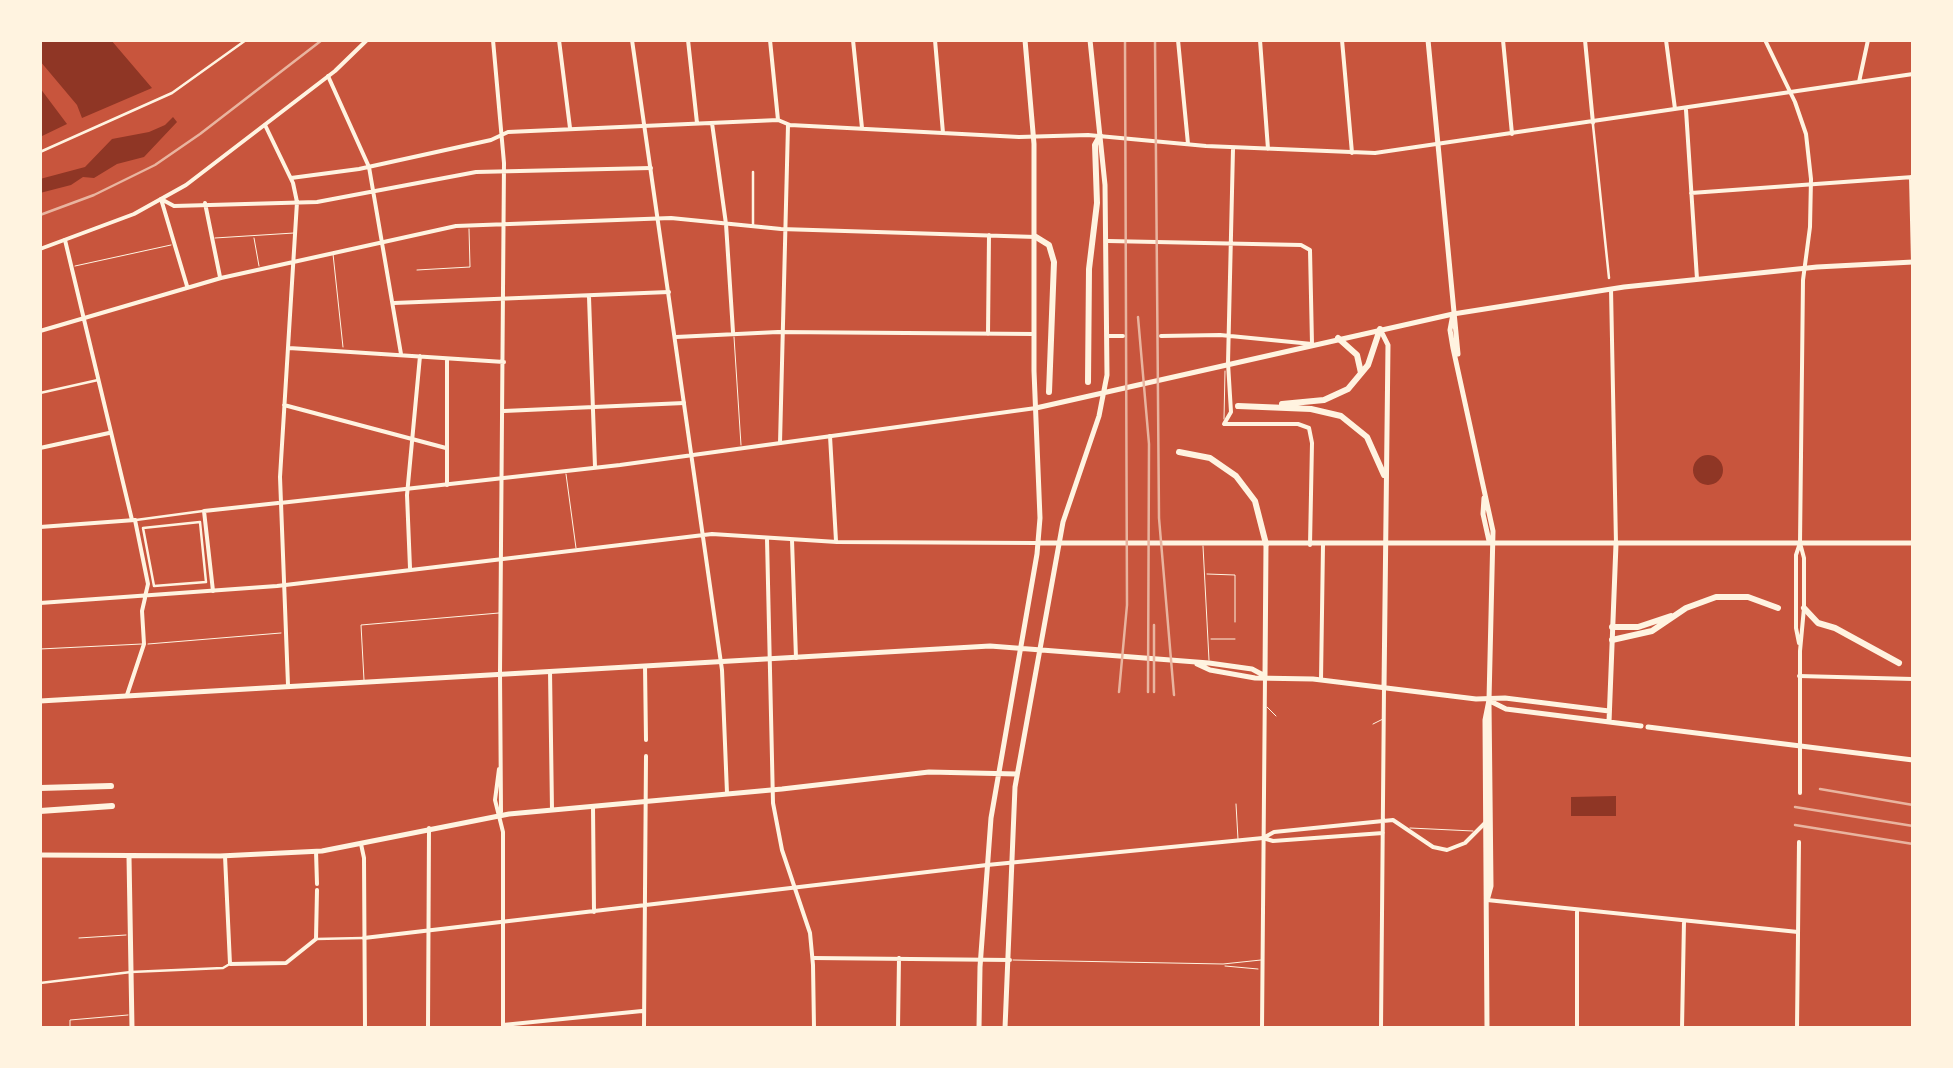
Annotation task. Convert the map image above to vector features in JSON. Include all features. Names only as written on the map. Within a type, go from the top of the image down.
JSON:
[{"type":"highway","points":[[1088,382],[1088,274],[1096,208],[1096,145],[1100,136]]},
{"type":"highway","points":[[1036,237],[1050,247],[1054,265],[1048,392]]},
{"type":"highway","points":[[1251,406],[1329,398],[1350,387],[1370,360],[1380,329]]},
{"type":"highway","points":[[1338,338],[1357,355],[1362,374]]},
{"type":"highway","points":[[1238,406],[1325,410],[1345,418],[1366,437],[1384,476]]},
{"type":"highway","points":[[1179,452],[1210,458],[1236,476],[1256,506],[1266,544]]},
{"type":"highway","points":[[1612,640],[1649,632],[1702,601],[1724,596],[1752,598],[1778,608]]},
{"type":"highway","points":[[1804,608],[1818,623],[1837,629],[1899,663]]},
{"type":"highway","points":[[1612,627],[1641,626],[1676,614]]},
{"type":"highway","points":[[40,788],[112,786]]},
{"type":"highway","points":[[40,811],[112,806]]},
{"type":"main road","points":[[980,1028],[987,866],[998,772],[1038,543],[1041,490],[1034,334],[1034,136],[1025,40]]},
{"type":"main road","points":[[1005,1028],[1017,774],[1070,495],[1096,428],[1105,391],[1107,241],[1090,40]]},
{"type":"main road","points":[[1428,40],[1457,357],[1490,544],[1491,886],[1487,1028]]},
{"type":"main road","points":[[1036,408],[1453,314],[1697,279],[1913,262]]},
{"type":"main road","points":[[1380,329],[1388,345],[1384,688]]},
{"type":"main road","points":[[1038,543],[1913,543]]},
{"type":"main road","points":[[1265,676],[1266,544]]},
{"type":"main road","points":[[1609,722],[1616,544]]},
{"type":"main road","points":[[40,700],[972,647],[1210,663],[1252,669],[1265,676]]},
{"type":"main road","points":[[1193,662],[1210,670],[1256,678],[1321,680],[1609,711]]},
{"type":"main road","points":[[1489,700],[1506,709],[1913,760]]},
{"type":"main road","points":[[1488,900],[1484,886],[1485,720],[1489,700]]},
{"type":"main road","points":[[40,855],[226,856],[316,851],[429,828],[552,810],[929,772],[1017,774]]},
{"type":"main road","points":[[129,856],[132,1028]]},
{"type":"street","points":[[40,152],[172,93],[246,40]]},
{"type":"street","points":[[40,249],[134,214],[200,175],[328,76],[367,40]]},
{"type":"street","points":[[492,40],[504,170],[499,770],[503,792],[503,1027],[644,1011]]},
{"type":"street","points":[[559,40],[570,128]]},
{"type":"street","points":[[632,40],[720,662],[727,793]]},
{"type":"street","points":[[688,40],[697,123]]},
{"type":"street","points":[[770,40],[778,120]]},
{"type":"street","points":[[853,40],[862,128]]},
{"type":"street","points":[[935,40],[944,133]]},
{"type":"street","points":[[1178,40],[1188,144]]},
{"type":"street","points":[[1260,40],[1268,149]]},
{"type":"street","points":[[1342,40],[1352,153]]},
{"type":"street","points":[[1503,40],[1512,134]]},
{"type":"street","points":[[1585,40],[1609,278]]},
{"type":"street","points":[[1666,40],[1676,112]]},
{"type":"street","points":[[1764,40],[1791,94],[1806,136],[1810,184],[1810,228],[1804,269],[1800,543],[1796,555],[1796,628],[1800,646]]},
{"type":"street","points":[[1859,82],[1868,40]]},
{"type":"street","points":[[291,178],[368,167],[508,132],[778,120],[788,124],[944,133],[1100,136],[1233,148],[1383,153],[1913,74]]},
{"type":"street","points":[[328,76],[368,167],[401,354]]},
{"type":"street","points":[[1686,110],[1697,279]]},
{"type":"street","points":[[712,123],[726,224],[733,333]]},
{"type":"street","points":[[780,443],[788,124]]},
{"type":"street","points":[[265,125],[291,178],[296,202],[280,503],[288,685]]},
{"type":"street","points":[[1233,148],[1230,412],[1224,424],[1300,424],[1310,429],[1310,544]]},
{"type":"street","points":[[161,199],[174,206],[328,201],[470,173],[651,168]]},
{"type":"street","points":[[753,172],[753,227]]},
{"type":"street","points":[[1691,193],[1912,177],[1913,262]]},
{"type":"street","points":[[161,199],[187,287]]},
{"type":"street","points":[[205,203],[220,278]]},
{"type":"street","points":[[40,330],[220,278],[468,226],[658,219],[786,230],[1036,237]]},
{"type":"street","points":[[988,334],[990,234]]},
{"type":"street","points":[[65,240],[148,584],[142,611],[144,644],[127,695]]},
{"type":"street","points":[[1107,241],[1308,247],[1312,344],[1161,336]]},
{"type":"street","points":[[1611,289],[1616,544]]},
{"type":"street","points":[[394,303],[669,292]]},
{"type":"street","points":[[589,296],[595,468]]},
{"type":"street","points":[[676,337],[782,332],[1034,334]]},
{"type":"street","points":[[1108,336],[1123,336]]},
{"type":"street","points":[[288,348],[504,362]]},
{"type":"street","points":[[410,568],[408,489],[420,356]]},
{"type":"street","points":[[447,485],[448,358]]},
{"type":"street","points":[[40,393],[99,380]]},
{"type":"street","points":[[504,411],[686,403]]},
{"type":"street","points":[[284,406],[446,448]]},
{"type":"street","points":[[40,527],[595,468],[1036,408]]},
{"type":"street","points":[[40,448],[111,432]]},
{"type":"street","points":[[830,436],[836,542]]},
{"type":"street","points":[[204,511],[213,591]]},
{"type":"street","points":[[200,522],[206,582],[154,586],[144,528],[200,522]]},
{"type":"street","points":[[40,604],[282,585],[702,535],[836,542],[1038,543]]},
{"type":"street","points":[[767,538],[773,789],[780,844],[806,917],[813,958],[814,1028]]},
{"type":"street","points":[[792,540],[796,658]]},
{"type":"street","points":[[1800,543],[1804,554],[1800,793]]},
{"type":"street","points":[[1321,680],[1323,544]]},
{"type":"street","points":[[646,666],[646,740]]},
{"type":"street","points":[[550,672],[552,810]]},
{"type":"street","points":[[1262,1028],[1265,676]]},
{"type":"street","points":[[1799,676],[1913,679]]},
{"type":"street","points":[[1381,1028],[1384,688]]},
{"type":"street","points":[[644,1028],[646,756]]},
{"type":"street","points":[[592,807],[594,912]]},
{"type":"street","points":[[40,982],[131,972],[223,968],[230,964],[283,964],[316,939],[364,938],[1011,862],[1238,842],[1274,832],[1395,820],[1443,850],[1460,846],[1485,823]]},
{"type":"street","points":[[428,1028],[429,828]]},
{"type":"street","points":[[1263,838],[1273,841],[1383,832]]},
{"type":"street","points":[[1797,1028],[1800,842]]},
{"type":"street","points":[[361,844],[364,1028]]},
{"type":"street","points":[[316,851],[316,939]]},
{"type":"street","points":[[226,856],[230,964]]},
{"type":"street","points":[[1488,900],[1798,932]]},
{"type":"street","points":[[1577,910],[1577,1028]]},
{"type":"street","points":[[1682,1028],[1684,921]]},
{"type":"street","points":[[813,958],[1010,960]]},
{"type":"street","points":[[898,1028],[899,958]]},
{"type":"lane","points":[[417,270],[470,267],[468,226]]},
{"type":"lane","points":[[212,239],[296,233]]},
{"type":"lane","points":[[253,236],[260,270]]},
{"type":"lane","points":[[72,267],[174,244]]},
{"type":"lane","points":[[333,253],[343,350]]},
{"type":"lane","points":[[733,333],[741,448]]},
{"type":"lane","points":[[566,471],[576,548]]},
{"type":"lane","points":[[1202,544],[1210,663]]},
{"type":"lane","points":[[1204,574],[1235,575],[1235,622]]},
{"type":"lane","points":[[364,680],[361,625],[502,613]]},
{"type":"lane","points":[[40,649],[285,633]]},
{"type":"lane","points":[[1208,638],[1235,639]]},
{"type":"lane","points":[[1265,704],[1276,716]]},
{"type":"lane","points":[[1372,724],[1384,718]]},
{"type":"lane","points":[[1236,804],[1238,842]]},
{"type":"lane","points":[[1407,827],[1476,833]]},
{"type":"lane","points":[[79,938],[130,934]]},
{"type":"lane","points":[[1010,960],[1222,964],[1229,968],[1262,969]]},
{"type":"lane","points":[[1222,964],[1229,960],[1262,960]]},
{"type":"lane","points":[[70,1028],[70,1020],[131,1014]]},
{"type":"shaded area","points":[[40,40],[111,40],[152,88],[82,118],[77,105],[40,61]]},
{"type":"shaded area","points":[[40,88],[67,124],[40,137]]},
{"type":"shaded area","points":[[173,117],[177,122],[144,157],[117,164],[94,178],[83,177],[71,185],[40,193],[40,179],[85,167],[112,139],[149,132]]},
{"type":"shaded area","points":[[1708,455],[1719,459],[1723,470],[1719,481],[1708,485],[1697,481],[1693,470],[1697,459]]},
{"type":"shaded area","points":[[1616,796],[1616,816],[1571,816],[1571,797]]},
{"type":"tram line","points":[[1155,40],[1159,518],[1174,695]]},
{"type":"tram line","points":[[1154,625],[1154,692]]},
{"type":"railway","points":[[40,215],[94,195],[155,165],[322,40]]},
{"type":"railway","points":[[1119,692],[1127,605],[1125,40]]},
{"type":"railway","points":[[1138,317],[1149,444],[1148,692]]},
{"type":"railway","points":[[1820,789],[1913,805]]},
{"type":"railway","points":[[1795,807],[1913,826]]},
{"type":"railway","points":[[1795,825],[1913,844]]}]
